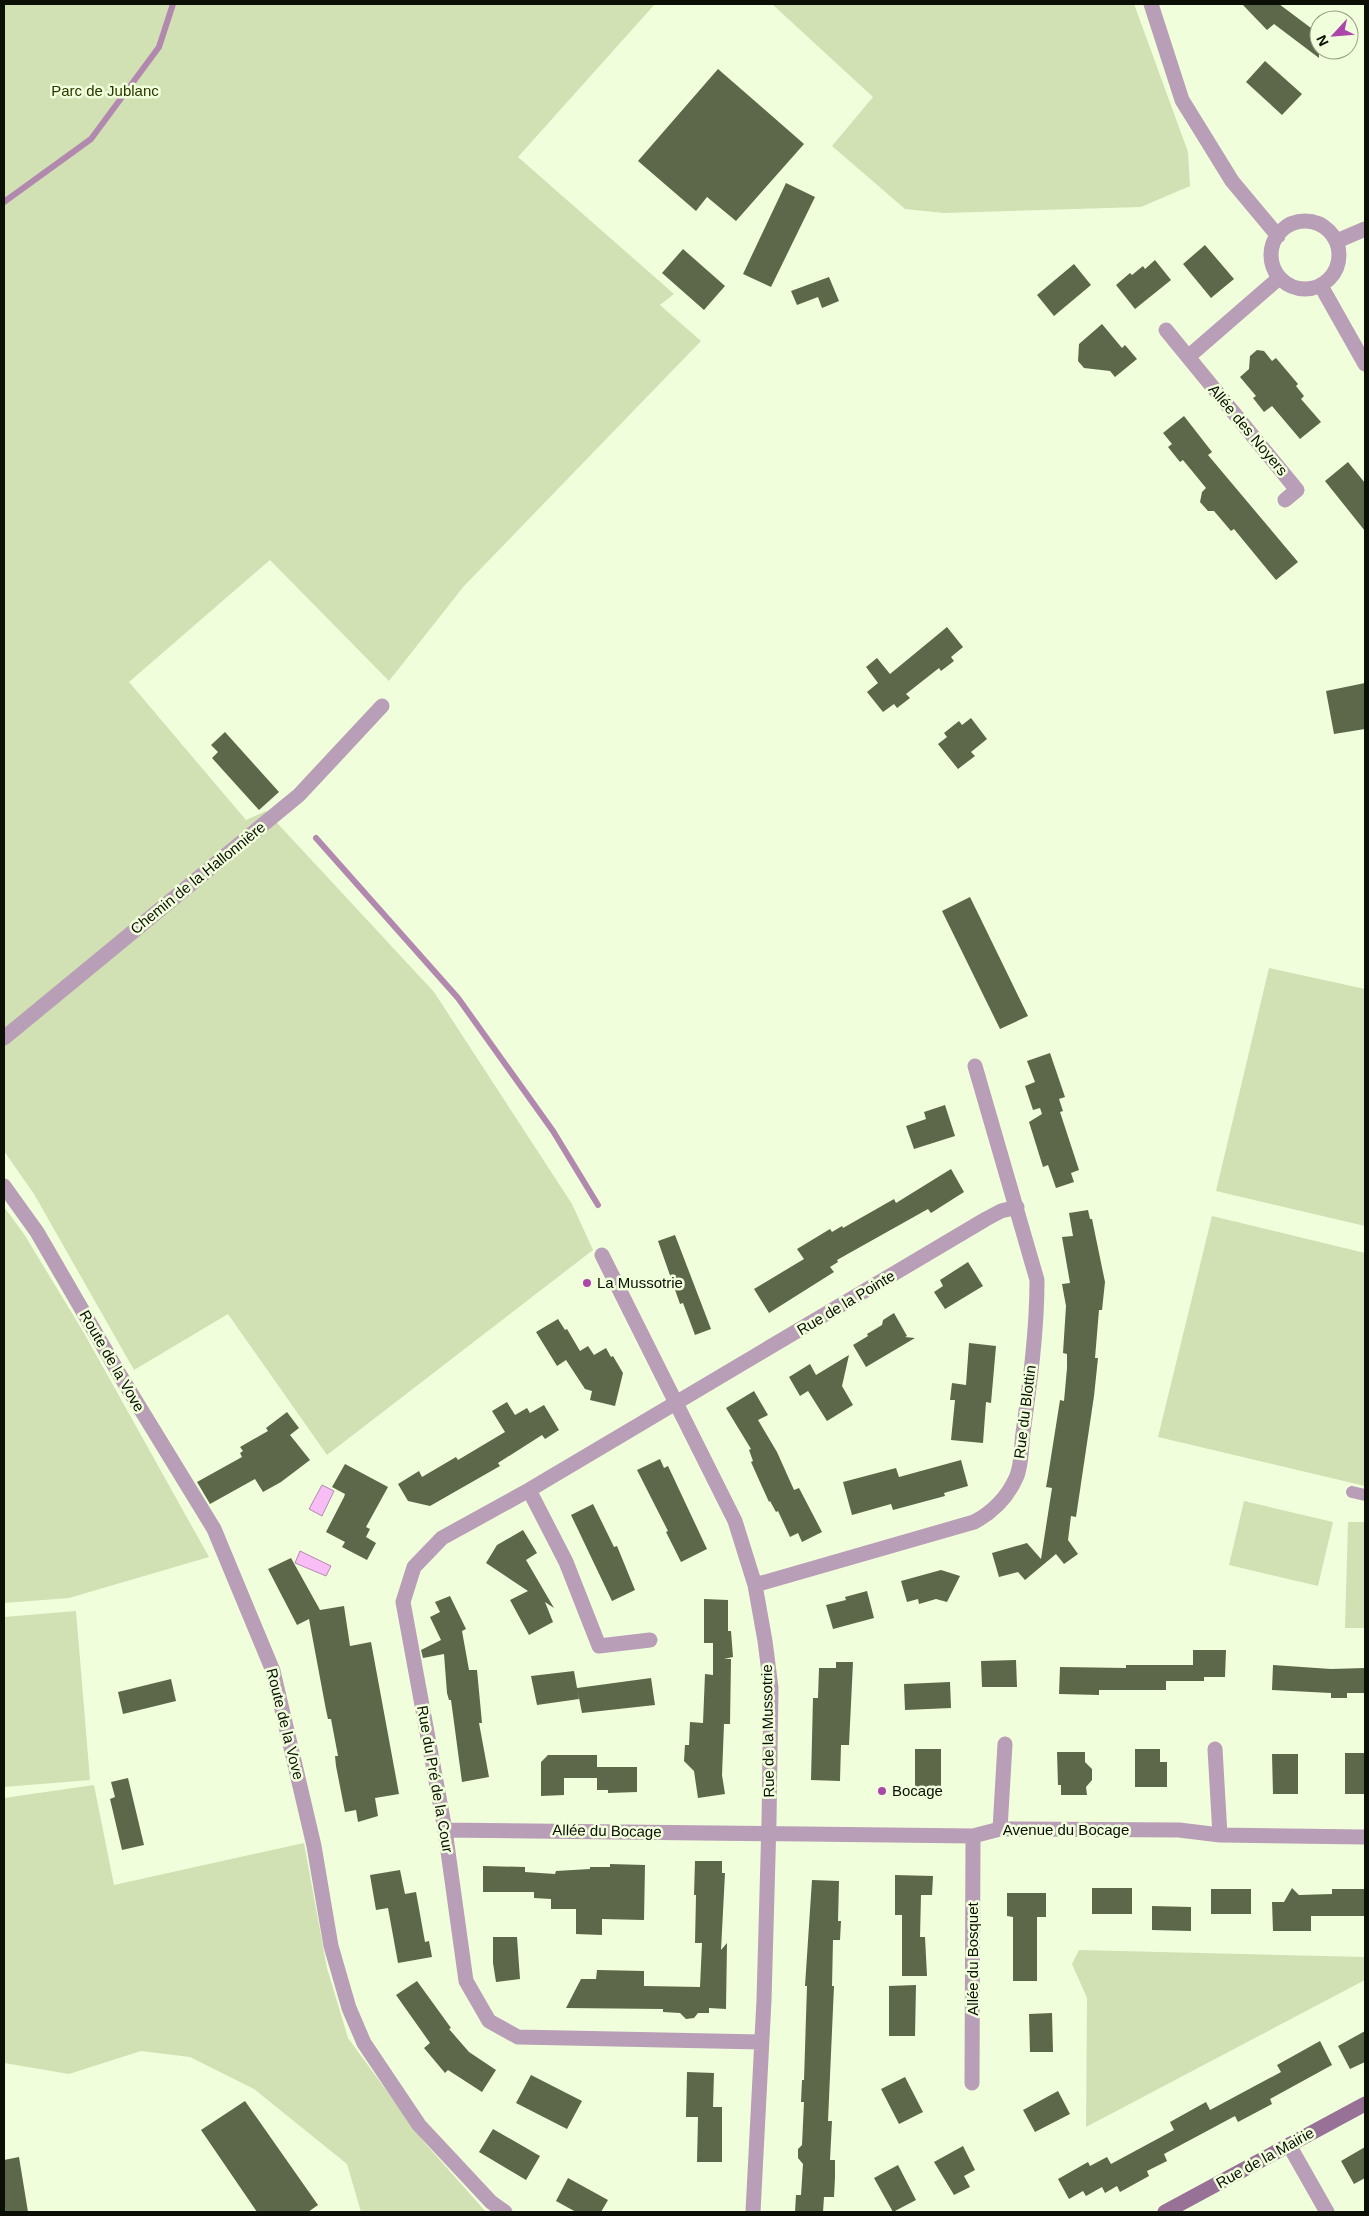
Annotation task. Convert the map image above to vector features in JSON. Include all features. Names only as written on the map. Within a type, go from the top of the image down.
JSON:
[{"type":"street","points":[[1151,4],[1182,100],[1232,181],[1278,236]]},
{"type":"street","points":[[1310,221],[1328,230],[1337,241],[1340,258],[1336,270],[1330,279],[1320,286],[1311,289],[1294,288],[1279,278],[1272,260],[1273,243],[1281,231],[1296,222],[1310,221]]},
{"type":"street","points":[[1337,241],[1365,229]]},
{"type":"street","points":[[1188,357],[1279,278]]},
{"type":"street","points":[[1320,286],[1365,364]]},
{"type":"street","name":"Allée des Noyers","points":[[1166,330],[1297,490],[1285,500]]},
{"type":"street","name":"Chemin de la Hallonnière","points":[[4,1038],[299,796],[382,706]]},
{"type":"street","name":"Rue du Blottin","points":[[756,1585],[974,1522],[988,1514],[1006,1497],[1017,1476],[1037,1306],[1037,1280],[975,1066]]},
{"type":"street","name":"Route de la Vove","points":[[4,1186],[37,1232],[121,1377],[214,1529],[244,1600],[273,1671],[314,1846],[331,1946],[349,2008],[364,2043],[420,2125],[491,2202],[505,2212]]},
{"type":"street","name":"Rue de la Pointe","points":[[676,1403],[986,1219],[1000,1211],[1017,1207]]},
{"type":"street","name":"Rue de la Mussotrie","points":[[602,1255],[735,1521],[756,1585],[765,1641],[771,1688],[768,1834],[762,2042],[753,2212]]},
{"type":"street","name":"Rue du Pré de la Cour","points":[[676,1403],[529,1490],[442,1538],[414,1567],[403,1602],[445,1830],[466,1981],[490,2021],[518,2037],[762,2042]]},
{"type":"street","points":[[529,1490],[566,1562],[599,1646],[650,1640]]},
{"type":"street","points":[[1000,1829],[1005,1744]]},
{"type":"street","points":[[1215,1748],[1220,1835]]},
{"type":"street","name":"Avenue du Bocage","points":[[768,1834],[973,1836],[1000,1829],[1179,1830],[1220,1835],[1365,1837]]},
{"type":"street","name":"Allée du Bocage","points":[[445,1830],[768,1834]]},
{"type":"street","name":"Allée du Bosquet","points":[[972,2083],[973,1836]]},
{"type":"street","name":"Rue de la Mairie","points":[[1166,2212],[1365,2104]]},
{"type":"street","points":[[1289,2145],[1327,2212]]},
{"type":"lane","points":[[1352,1492],[1365,1495]]},
{"type":"green space","name":"Parc de Jublanc","points":[[4,4],[655,4],[518,157],[674,294],[660,305],[701,341],[464,586],[389,681],[270,560],[129,682],[246,820],[266,811],[434,992],[572,1204],[593,1250],[327,1455],[228,1314],[134,1370],[34,1194],[4,1151]]},
{"type":"green space","points":[[772,4],[1134,4],[1188,152],[1190,186],[1141,207],[944,213],[905,209],[832,146],[873,97]]},
{"type":"green space","points":[[1269,968],[1365,989],[1365,1226],[1216,1191]]},
{"type":"green space","points":[[4,1207],[24,1234],[84,1333],[209,1557],[69,1598],[4,1603]]},
{"type":"green space","points":[[1212,1216],[1365,1253],[1365,1486],[1158,1437]]},
{"type":"green space","points":[[1244,1501],[1333,1522],[1318,1586],[1229,1565]]},
{"type":"green space","points":[[1348,1522],[1365,1522],[1365,1628],[1345,1628]]},
{"type":"green space","points":[[76,1611],[90,1780],[4,1787],[4,1617]]},
{"type":"green space","points":[[94,1785],[114,1885],[304,1843],[327,1968],[348,2038],[424,2142],[486,2212],[361,2212],[347,2164],[254,2089],[190,2057],[141,2051],[69,2074],[4,2063],[4,1798]]},
{"type":"green space","points":[[1079,1950],[1365,1957],[1365,1980],[1086,2127],[1087,1998],[1072,1964]]},
{"type":"shaded area","points":[[322,1485],[334,1491],[322,1516],[309,1509]]},
{"type":"shaded area","points":[[300,1551],[331,1566],[326,1576],[295,1563]]},
{"type":"building","points":[[1242,4],[1279,4],[1309,26],[1309,50],[1274,24],[1267,30]]},
{"type":"building","points":[[1265,61],[1302,94],[1282,115],[1246,82]]},
{"type":"building","points":[[718,69],[804,144],[736,221],[707,197],[696,211],[638,161]]},
{"type":"building","points":[[786,183],[815,197],[771,287],[743,274]]},
{"type":"building","points":[[1205,245],[1234,279],[1211,298],[1183,264]]},
{"type":"building","points":[[683,249],[725,286],[704,310],[662,273]]},
{"type":"building","points":[[1155,260],[1171,280],[1135,309],[1116,285],[1130,273],[1132,275],[1143,266],[1145,269]]},
{"type":"building","points":[[1074,264],[1091,285],[1054,316],[1037,295]]},
{"type":"building","points":[[829,277],[839,301],[822,308],[818,297],[797,305],[791,291]]},
{"type":"building","points":[[1102,324],[1122,348],[1125,345],[1137,359],[1115,377],[1110,371],[1084,368],[1078,361],[1079,344]]},
{"type":"building","points":[[1257,350],[1264,351],[1272,361],[1276,358],[1298,384],[1296,386],[1304,396],[1301,399],[1321,422],[1300,439],[1272,406],[1264,412],[1253,398],[1256,396],[1240,377],[1249,369],[1250,356]]},
{"type":"building","points":[[1184,416],[1212,452],[1208,455],[1298,562],[1276,580],[1234,529],[1231,531],[1214,511],[1208,511],[1200,502],[1202,492],[1206,488],[1183,460],[1180,462],[1168,447],[1172,444],[1163,433]]},
{"type":"building","points":[[1348,462],[1365,483],[1365,531],[1325,481]]},
{"type":"building","points":[[947,627],[963,647],[951,657],[954,661],[941,671],[939,668],[906,694],[910,698],[897,708],[894,704],[883,712],[867,692],[878,683],[866,667],[877,658],[890,674]]},
{"type":"building","points":[[1365,683],[1365,729],[1334,734],[1326,691]]},
{"type":"building","points":[[971,718],[987,739],[971,752],[975,756],[958,769],[938,744],[947,737],[944,733],[959,721],[962,725]]},
{"type":"building","points":[[225,732],[279,792],[259,810],[212,758],[218,752],[211,745]]},
{"type":"building","points":[[970,897],[1028,1016],[1000,1029],[942,911]]},
{"type":"building","points":[[1050,1053],[1065,1097],[1059,1099],[1063,1111],[1060,1112],[1079,1170],[1071,1173],[1074,1182],[1056,1188],[1048,1165],[1043,1167],[1029,1122],[1042,1114],[1040,1108],[1033,1110],[1025,1086],[1035,1082],[1027,1061]]},
{"type":"building","points":[[945,1105],[955,1136],[914,1149],[906,1126],[926,1119],[924,1112]]},
{"type":"building","points":[[951,1169],[964,1192],[931,1213],[928,1209],[837,1260],[838,1262],[830,1267],[834,1272],[769,1313],[754,1289],[804,1259],[797,1249],[830,1229],[832,1232],[842,1226],[843,1228],[894,1199],[896,1203]]},
{"type":"building","points":[[1088,1210],[1090,1219],[1092,1219],[1105,1282],[1102,1310],[1099,1310],[1095,1358],[1098,1358],[1094,1396],[1076,1517],[1071,1516],[1068,1540],[1078,1554],[1064,1564],[1056,1554],[1025,1580],[1018,1572],[999,1577],[992,1553],[1027,1543],[1041,1559],[1052,1488],[1046,1487],[1060,1400],[1064,1401],[1067,1368],[1067,1354],[1063,1353],[1066,1306],[1062,1284],[1070,1283],[1062,1237],[1073,1236],[1069,1213]]},
{"type":"building","points":[[675,1235],[711,1329],[695,1335],[683,1303],[680,1304],[658,1241]]},
{"type":"building","points":[[968,1262],[983,1286],[945,1309],[934,1292],[943,1286],[940,1280]]},
{"type":"building","points":[[894,1313],[907,1336],[905,1337],[915,1338],[866,1367],[853,1345],[868,1336],[867,1334],[882,1325],[883,1320]]},
{"type":"building","points":[[558,1319],[565,1330],[567,1329],[580,1351],[588,1346],[594,1355],[606,1348],[611,1357],[613,1356],[623,1373],[615,1406],[590,1400],[592,1391],[585,1389],[566,1360],[557,1366],[536,1332]]},
{"type":"building","points":[[969,1343],[996,1346],[991,1403],[986,1402],[983,1443],[951,1440],[955,1400],[950,1400],[952,1383],[966,1385]]},
{"type":"building","points":[[849,1355],[842,1386],[853,1405],[827,1421],[808,1391],[800,1396],[789,1377],[810,1364],[816,1375]]},
{"type":"building","points":[[754,1391],[768,1415],[758,1420],[777,1452],[794,1490],[799,1488],[822,1532],[802,1542],[798,1533],[790,1537],[778,1511],[776,1512],[769,1502],[751,1462],[753,1461],[749,1450],[751,1449],[726,1408]]},
{"type":"building","points":[[507,1402],[515,1415],[527,1408],[530,1413],[544,1405],[559,1430],[545,1439],[542,1435],[498,1463],[500,1466],[430,1506],[408,1501],[398,1484],[419,1471],[422,1477],[456,1457],[458,1460],[505,1432],[492,1411]]},
{"type":"building","points":[[287,1412],[299,1428],[290,1435],[310,1460],[281,1482],[263,1492],[255,1479],[210,1504],[197,1482],[242,1457],[240,1453],[243,1451],[240,1447],[268,1431],[266,1428]]},
{"type":"building","points":[[660,1459],[664,1468],[668,1466],[707,1549],[681,1562],[666,1532],[668,1531],[637,1470]]},
{"type":"building","points":[[961,1460],[968,1486],[944,1493],[945,1496],[893,1510],[891,1504],[852,1515],[843,1482],[896,1468],[899,1477]]},
{"type":"building","points":[[345,1464],[388,1487],[366,1527],[370,1529],[366,1537],[376,1543],[367,1560],[342,1547],[345,1542],[326,1532],[345,1494],[332,1487]]},
{"type":"building","points":[[593,1504],[614,1547],[617,1546],[635,1590],[612,1601],[571,1515]]},
{"type":"building","points":[[523,1530],[537,1553],[526,1560],[554,1608],[545,1602],[553,1622],[529,1635],[510,1600],[528,1591],[486,1563],[497,1545]]},
{"type":"building","points":[[291,1558],[320,1610],[344,1606],[350,1646],[371,1642],[399,1794],[375,1798],[378,1816],[358,1822],[356,1810],[345,1812],[336,1766],[335,1756],[338,1756],[331,1719],[328,1719],[326,1710],[309,1619],[297,1625],[268,1569]]},
{"type":"building","points":[[941,1570],[960,1576],[947,1602],[936,1599],[919,1604],[918,1599],[907,1602],[901,1581]]},
{"type":"building","points":[[867,1591],[874,1618],[833,1629],[826,1605],[846,1600],[845,1597]]},
{"type":"building","points":[[450,1596],[466,1629],[462,1631],[469,1670],[477,1670],[482,1723],[479,1723],[489,1777],[462,1782],[451,1700],[449,1700],[447,1693],[444,1654],[423,1658],[421,1650],[441,1640],[430,1617],[440,1612],[435,1602]]},
{"type":"building","points":[[704,1599],[728,1600],[728,1631],[731,1631],[733,1657],[724,1659],[731,1659],[730,1724],[724,1724],[722,1775],[725,1794],[698,1798],[694,1771],[684,1761],[685,1745],[689,1745],[690,1722],[703,1723],[705,1674],[713,1675],[713,1643],[704,1643]]},
{"type":"building","points":[[1193,1650],[1226,1650],[1225,1677],[1204,1677],[1204,1681],[1166,1681],[1166,1690],[1099,1690],[1099,1695],[1059,1694],[1060,1667],[1126,1668],[1126,1665],[1193,1665]]},
{"type":"building","points":[[1016,1660],[1017,1687],[982,1687],[981,1661]]},
{"type":"building","points":[[836,1662],[853,1662],[849,1745],[841,1745],[840,1781],[811,1780],[813,1698],[818,1698],[819,1668],[836,1668]]},
{"type":"building","points":[[1273,1665],[1331,1669],[1365,1668],[1365,1693],[1347,1693],[1347,1698],[1331,1698],[1331,1693],[1272,1690]]},
{"type":"building","points":[[574,1671],[579,1699],[537,1705],[531,1676]]},
{"type":"building","points":[[651,1678],[655,1705],[582,1713],[577,1688]]},
{"type":"building","points":[[171,1679],[176,1701],[123,1714],[118,1692]]},
{"type":"building","points":[[950,1682],[951,1708],[905,1710],[904,1684]]},
{"type":"building","points":[[915,1749],[941,1749],[941,1788],[915,1788]]},
{"type":"building","points":[[1135,1749],[1160,1749],[1160,1762],[1167,1762],[1167,1787],[1135,1787]]},
{"type":"building","points":[[1057,1752],[1085,1752],[1085,1762],[1092,1769],[1092,1780],[1086,1787],[1087,1795],[1061,1795],[1061,1785],[1058,1785]]},
{"type":"building","points":[[1345,1753],[1365,1753],[1365,1794],[1345,1794]]},
{"type":"building","points":[[1272,1754],[1298,1754],[1298,1794],[1273,1794]]},
{"type":"building","points":[[548,1755],[597,1755],[597,1778],[564,1778],[564,1795],[541,1796],[541,1762]]},
{"type":"building","points":[[597,1767],[637,1767],[637,1792],[608,1793],[608,1790],[597,1790]]},
{"type":"building","points":[[128,1778],[144,1845],[122,1850],[110,1799],[115,1797],[111,1782]]},
{"type":"building","points":[[695,1861],[722,1861],[722,1873],[725,1873],[721,1950],[727,1943],[726,2009],[709,2008],[709,2013],[698,2013],[694,2018],[686,2019],[680,2013],[663,2012],[663,2009],[566,2008],[581,1979],[596,1979],[597,1970],[644,1971],[644,1986],[700,1987],[702,1943],[695,1943]]},
{"type":"building","points":[[610,1864],[645,1865],[644,1920],[602,1919],[602,1935],[576,1934],[576,1909],[551,1909],[551,1899],[534,1898],[534,1892],[483,1892],[483,1866],[525,1867],[525,1872],[555,1874],[556,1871],[610,1867]]},
{"type":"building","points":[[400,1870],[405,1894],[416,1892],[425,1942],[429,1941],[432,1957],[398,1963],[388,1908],[376,1910],[370,1875]]},
{"type":"building","points":[[895,1875],[933,1876],[932,1895],[921,1895],[920,1937],[925,1937],[927,1976],[902,1976],[902,1915],[895,1915]]},
{"type":"building","points":[[812,1880],[839,1881],[838,1921],[841,1921],[840,1940],[833,1940],[832,1986],[834,1986],[828,2121],[832,2121],[830,2160],[835,2160],[834,2197],[824,2197],[823,2212],[795,2212],[796,2195],[801,2195],[803,2164],[798,2158],[798,2149],[802,2145],[804,2102],[801,2102],[802,2080],[804,2080],[807,1986],[805,1986]]},
{"type":"building","points":[[1092,1888],[1132,1888],[1132,1914],[1092,1914]]},
{"type":"building","points":[[1292,1888],[1299,1895],[1332,1894],[1332,1889],[1365,1889],[1365,1916],[1311,1916],[1311,1931],[1273,1931],[1272,1902],[1284,1902]]},
{"type":"building","points":[[1211,1889],[1251,1889],[1251,1914],[1211,1914]]},
{"type":"building","points":[[1007,1893],[1046,1893],[1046,1917],[1037,1917],[1037,1981],[1013,1981],[1013,1917],[1007,1916]]},
{"type":"building","points":[[1152,1906],[1191,1907],[1191,1931],[1152,1930]]},
{"type":"building","points":[[493,1937],[517,1937],[520,1979],[496,1982],[493,1963]]},
{"type":"building","points":[[417,1981],[451,2028],[449,2029],[469,2052],[496,2070],[482,2092],[448,2070],[445,2073],[424,2048],[430,2043],[396,1995]]},
{"type":"building","points":[[916,1985],[915,2036],[889,2036],[889,1986]]},
{"type":"building","points":[[1052,2013],[1053,2052],[1030,2052],[1029,2014]]},
{"type":"building","points":[[1365,2031],[1365,2062],[1350,2069],[1338,2046]]},
{"type":"building","points":[[1320,2041],[1332,2065],[1270,2099],[1272,2104],[1238,2122],[1235,2116],[1164,2154],[1167,2161],[1147,2171],[1149,2176],[1120,2192],[1117,2186],[1105,2193],[1102,2187],[1086,2196],[1083,2191],[1069,2199],[1058,2179],[1088,2162],[1090,2166],[1107,2157],[1111,2164],[1174,2130],[1170,2122],[1206,2102],[1210,2110],[1281,2072],[1277,2065]]},
{"type":"building","points":[[687,2072],[714,2073],[713,2107],[722,2107],[722,2162],[697,2162],[698,2117],[686,2117]]},
{"type":"building","points":[[531,2075],[582,2101],[567,2129],[516,2103]]},
{"type":"building","points":[[905,2077],[923,2112],[899,2124],[881,2089]]},
{"type":"building","points":[[1058,2091],[1070,2114],[1035,2132],[1023,2110]]},
{"type":"building","points":[[245,2101],[318,2205],[308,2212],[257,2212],[201,2130]]},
{"type":"building","points":[[493,2129],[540,2156],[526,2180],[479,2152]]},
{"type":"building","points":[[963,2146],[975,2170],[964,2176],[970,2187],[954,2195],[934,2162]]},
{"type":"building","points":[[1365,2147],[1365,2178],[1354,2184],[1341,2161]]},
{"type":"building","points":[[19,2157],[28,2212],[4,2212],[4,2160]]},
{"type":"building","points":[[898,2165],[916,2200],[893,2212],[874,2178]]},
{"type":"building","points":[[568,2178],[608,2200],[601,2212],[576,2212],[556,2201]]},
{"type":"waterway","points":[[4,202],[91,139],[159,47],[173,4]]},
{"type":"waterway","points":[[316,838],[458,998],[553,1131],[598,1205]]},
{"type":"place","name":"La Mussotrie","points":[[587,1283]]},
{"type":"place","name":"Bocage","points":[[882,1791]]}]
